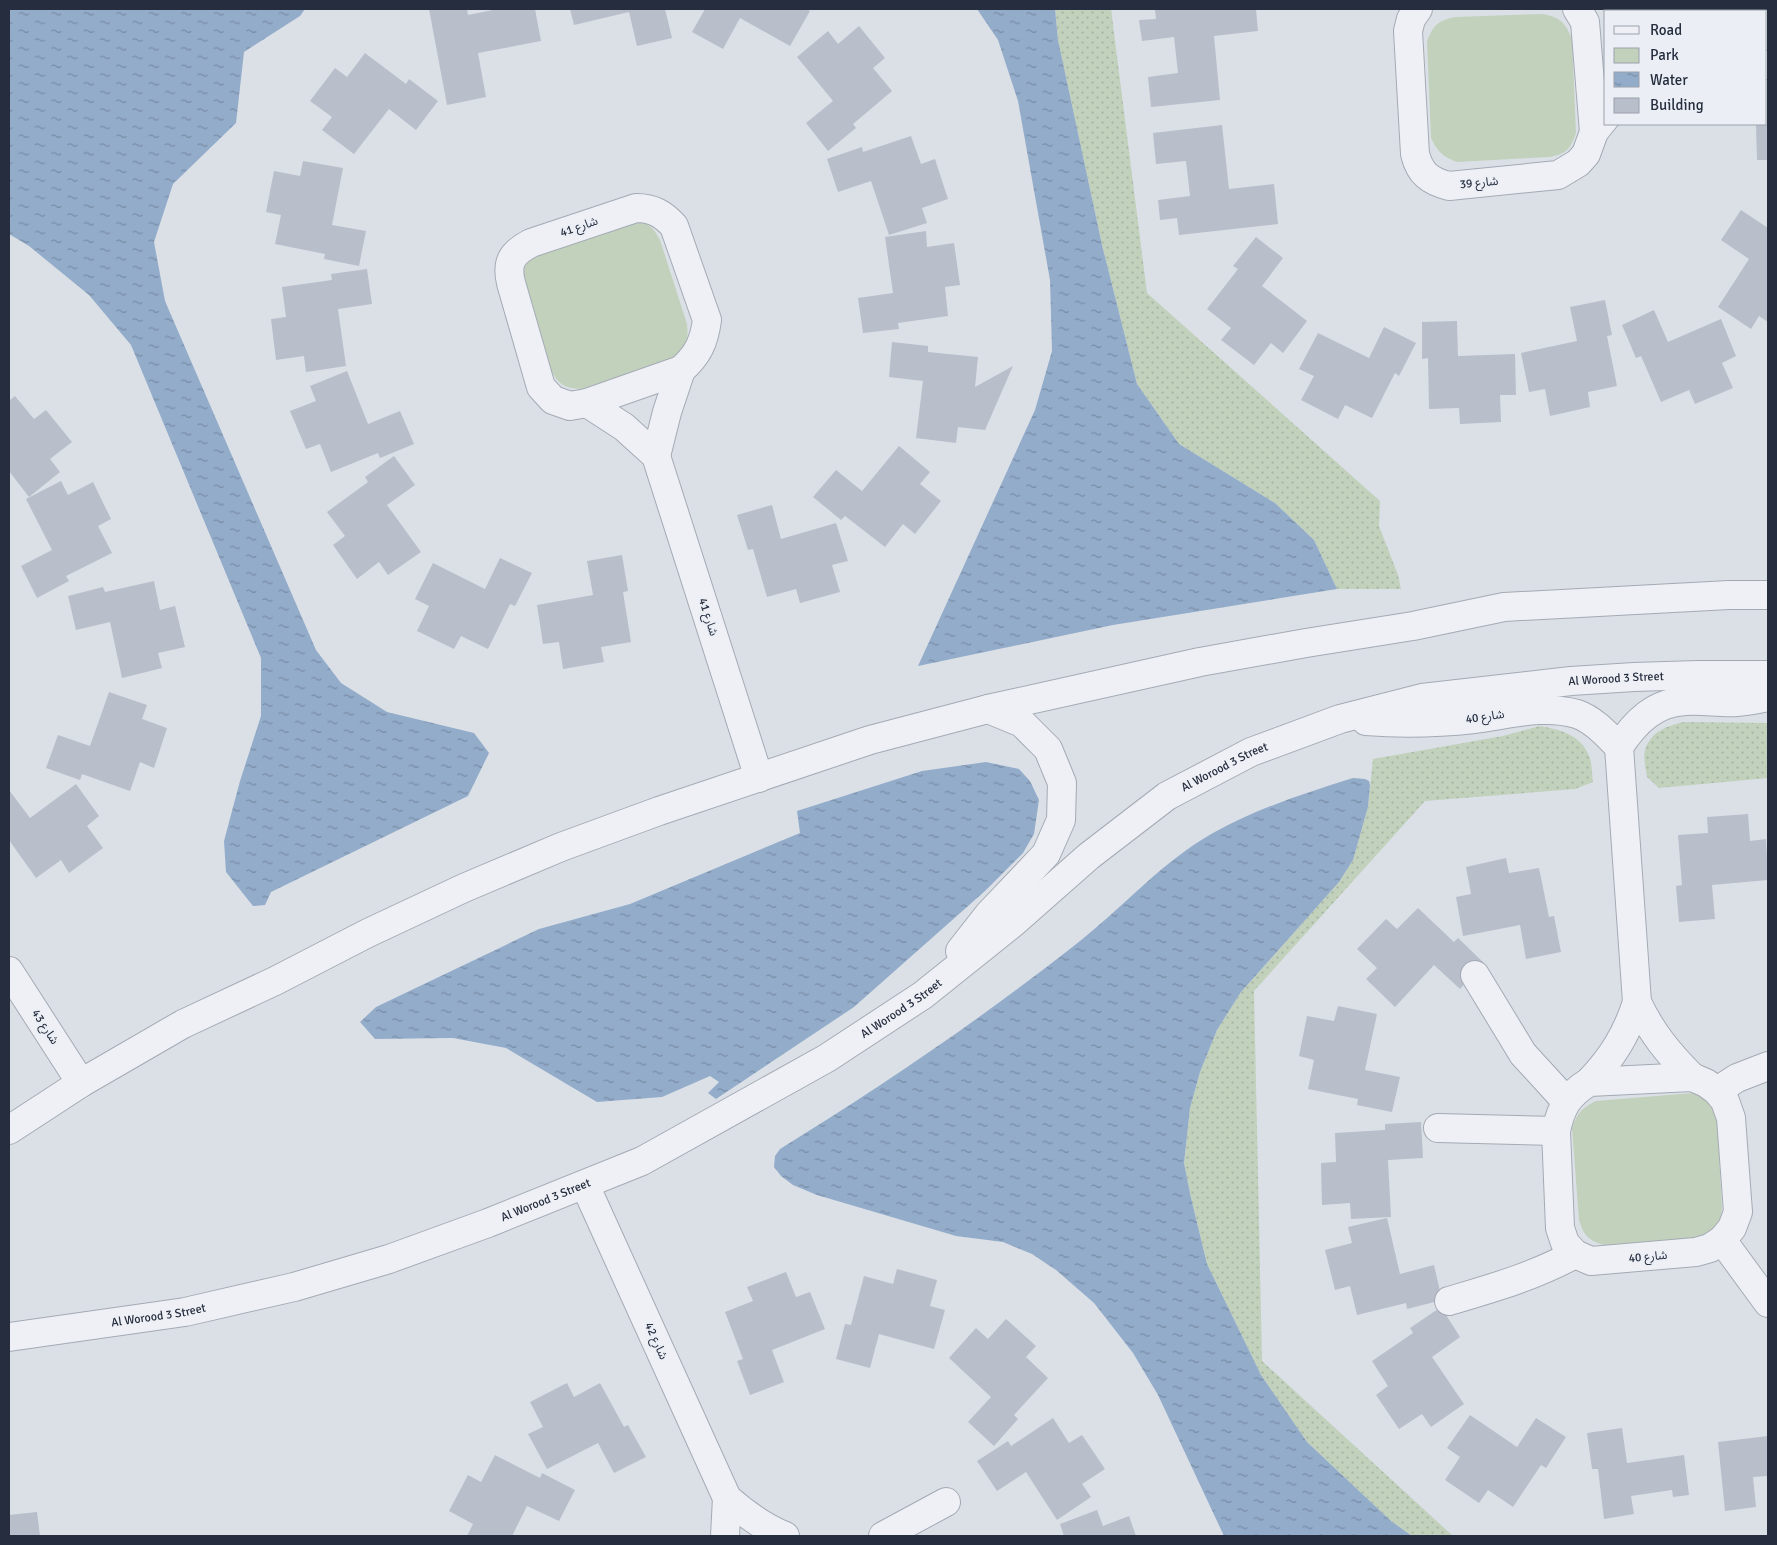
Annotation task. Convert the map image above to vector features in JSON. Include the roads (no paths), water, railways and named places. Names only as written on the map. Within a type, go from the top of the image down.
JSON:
[{"type":"street","name":"شارع 39","points":[[1418,9],[1408,31],[1415,154],[1418,165],[1426,175],[1436,183],[1449,186],[1558,176],[1574,167],[1586,154],[1600,125],[1589,22]]},
{"type":"street","name":"شارع 41","points":[[636,208],[647,208],[658,212],[674,226],[707,320],[700,350],[681,370],[587,403],[570,406],[554,400],[541,387],[535,371],[508,271],[512,258],[520,249],[531,243],[636,208]]},
{"type":"street","name":"شارع 41","points":[[681,370],[667,412],[656,456],[759,778]]},
{"type":"street","points":[[587,403],[624,427],[656,456]]},
{"type":"street","points":[[9,1142],[18,1124],[81,1083],[183,1024],[275,982],[368,933],[464,888],[570,844],[659,811],[870,740],[988,709],[1200,662],[1413,626],[1504,607],[1729,595],[1768,595]]},
{"type":"street","name":"Al Worood 3 Street","points":[[9,1337],[185,1312],[294,1287],[389,1259],[585,1185],[642,1161],[827,1058],[923,995],[1013,923],[1090,856],[1167,796],[1251,752],[1340,719],[1422,698],[1571,681],[1698,674],[1768,675]]},
{"type":"street","points":[[1768,697],[1738,702],[1686,701],[1665,705],[1646,715],[1630,730],[1618,747],[1637,1002],[1647,1024],[1660,1044],[1692,1077],[1706,1083],[1717,1091],[1725,1101],[1731,1118],[1738,1212],[1732,1228],[1722,1240],[1768,1303]]},
{"type":"street","points":[[923,995],[989,914],[1046,854],[1061,820],[1062,783],[1048,749],[1022,723],[988,709]]},
{"type":"street","name":"شارع 40","points":[[1340,719],[1384,723],[1429,723],[1553,709],[1578,715],[1601,728],[1618,747]]},
{"type":"street","name":"شارع 43","points":[[9,971],[81,1083]]},
{"type":"street","points":[[1475,975],[1523,1054],[1566,1101]]},
{"type":"street","points":[[1449,1301],[1536,1274],[1575,1254],[1565,1243],[1560,1228],[1556,1131],[1559,1115],[1566,1101],[1577,1090],[1590,1082],[1602,1069],[1624,1038],[1637,1002]]},
{"type":"street","points":[[1717,1091],[1737,1078],[1768,1066]]},
{"type":"street","points":[[1590,1082],[1692,1077]]},
{"type":"street","points":[[1438,1128],[1556,1131]]},
{"type":"street","name":"شارع 42","points":[[585,1185],[727,1498],[742,1512],[785,1536]]},
{"type":"street","name":"شارع 40","points":[[1575,1254],[1591,1261],[1696,1252],[1710,1248],[1722,1240]]},
{"type":"street","name":"شارع 42","points":[[725,1536],[727,1498]]},
{"type":"street","points":[[883,1536],[946,1502]]},
{"type":"water","points":[[9,9],[305,9],[300,16],[244,52],[236,123],[173,184],[154,242],[165,301],[316,650],[341,683],[387,712],[474,733],[489,753],[468,796],[271,892],[265,905],[253,906],[226,872],[224,841],[240,781],[261,716],[261,658],[131,345],[89,295],[29,246],[9,234]]},
{"type":"water","points":[[977,9],[1055,9],[1058,40],[1102,245],[1137,384],[1179,444],[1275,503],[1314,540],[1337,589],[1113,625],[918,666],[1035,410],[1052,351],[1050,280],[1018,101],[998,40]]},
{"type":"water","points":[[986,762],[1019,769],[1030,781],[1039,800],[1034,834],[1023,853],[985,891],[854,1007],[716,1099],[708,1093],[719,1082],[710,1076],[662,1097],[597,1102],[506,1048],[453,1038],[375,1039],[360,1022],[376,1007],[539,929],[630,904],[800,833],[797,811],[922,771]]},
{"type":"water","points":[[1353,778],[1365,779],[1369,781],[1370,785],[1368,807],[1353,860],[1339,882],[1241,992],[1217,1030],[1200,1072],[1190,1108],[1184,1163],[1207,1264],[1261,1375],[1307,1442],[1391,1521],[1412,1536],[1224,1536],[1158,1395],[1133,1353],[1094,1303],[1056,1270],[1032,1254],[1003,1242],[956,1236],[817,1195],[793,1185],[781,1176],[774,1167],[775,1156],[780,1149],[856,1101],[1004,999],[1091,932],[1153,876],[1186,850],[1221,829],[1257,812]]}]
